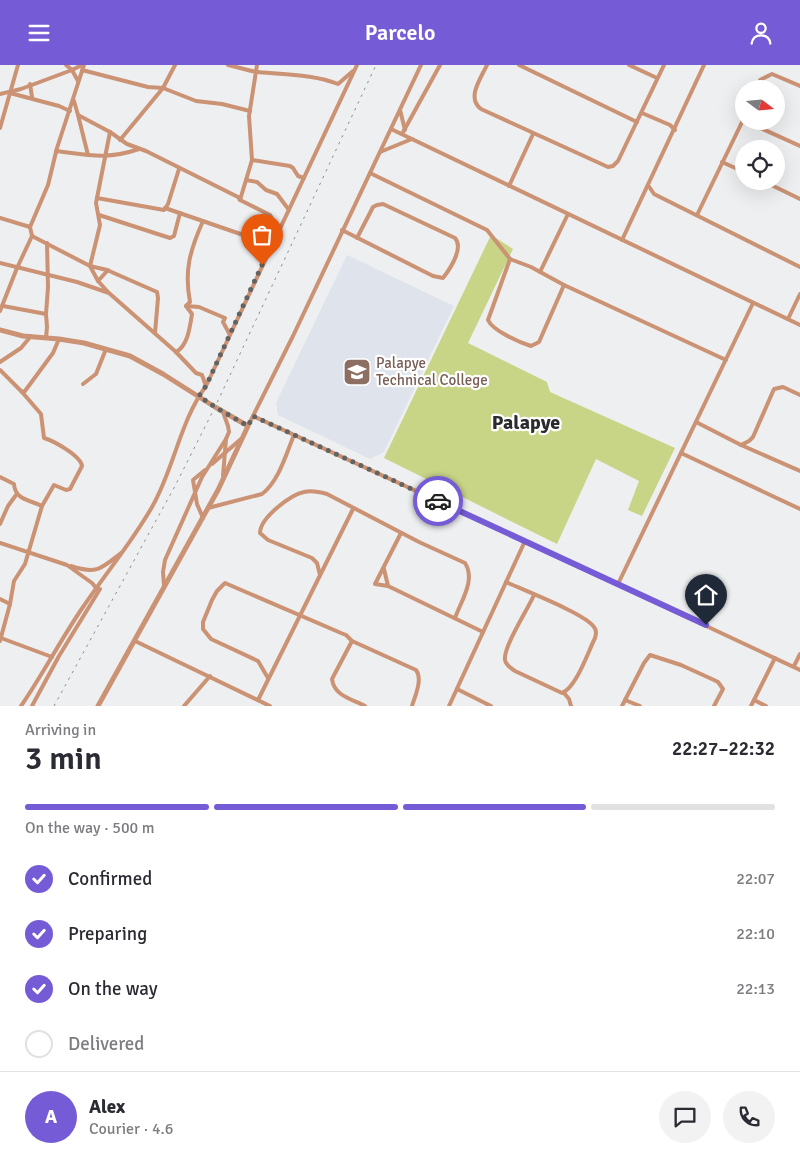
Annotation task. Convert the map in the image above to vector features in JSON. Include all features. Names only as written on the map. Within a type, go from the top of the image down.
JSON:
[{"type":"street","points":[[0,128],[18,65]]},
{"type":"street","points":[[66,65],[72,70],[79,84]]},
{"type":"street","points":[[120,139],[163,89],[175,65]]},
{"type":"street","points":[[228,65],[256,71],[307,76],[338,84],[356,67]]},
{"type":"street","points":[[240,200],[252,160],[250,111],[256,65]]},
{"type":"street","points":[[98,706],[223,480],[421,65]]},
{"type":"street","points":[[402,134],[440,65]]},
{"type":"street","points":[[487,65],[474,93],[476,106],[533,134],[608,167],[613,166],[618,161],[664,65]]},
{"type":"street","points":[[520,65],[638,122]]},
{"type":"street","points":[[629,65],[657,78]]},
{"type":"street","points":[[622,240],[704,65]]},
{"type":"street","points":[[0,94],[83,67],[148,87],[163,89],[196,101],[222,104],[250,111]]},
{"type":"street","points":[[0,311],[32,236],[30,227],[48,185],[56,151],[74,101],[83,67]]},
{"type":"street","points":[[21,706],[83,607],[103,581],[153,506],[199,396],[206,386],[356,67]]},
{"type":"street","points":[[760,80],[772,74],[800,86]]},
{"type":"street","points":[[30,85],[32,97]]},
{"type":"street","points":[[148,87],[154,98]]},
{"type":"street","points":[[10,92],[20,96],[32,97],[78,114],[139,149],[232,194],[270,215],[275,224],[280,227]]},
{"type":"street","points":[[74,101],[88,155]]},
{"type":"street","points":[[400,110],[405,129],[410,138]]},
{"type":"street","points":[[642,113],[670,125],[674,130]]},
{"type":"street","points":[[391,129],[800,325]]},
{"type":"street","points":[[697,215],[739,130]]},
{"type":"street","points":[[766,130],[800,146]]},
{"type":"street","points":[[110,132],[96,203],[100,225],[90,266],[98,281],[108,293],[176,352],[196,373],[202,375],[206,386]]},
{"type":"street","points":[[509,185],[533,134]]},
{"type":"street","points":[[380,152],[410,138]]},
{"type":"street","points":[[56,151],[104,157],[118,156],[139,149]]},
{"type":"street","points":[[252,160],[290,166],[298,176],[304,177]]},
{"type":"street","points":[[722,162],[735,168]]},
{"type":"street","points":[[166,208],[180,169]]},
{"type":"street","points":[[370,173],[486,230],[510,259],[521,262],[564,285],[726,360]]},
{"type":"street","points":[[246,180],[257,182],[266,190],[277,194],[289,210]]},
{"type":"street","points":[[648,185],[654,194],[800,267]]},
{"type":"street","points":[[782,190],[800,199]]},
{"type":"street","points":[[643,195],[654,194]]},
{"type":"street","points":[[97,198],[160,210],[166,208],[255,239],[260,243],[262,249],[262,265]]},
{"type":"street","points":[[342,230],[357,238],[440,278],[443,278],[449,270],[459,247],[455,239],[383,204],[373,207],[357,238]]},
{"type":"street","points":[[99,215],[170,238],[174,236],[180,213]]},
{"type":"street","points":[[540,272],[568,214]]},
{"type":"street","points":[[0,218],[30,227]]},
{"type":"street","points":[[186,306],[190,302],[186,283],[189,260],[194,240],[203,221]]},
{"type":"street","points":[[255,239],[267,232],[275,224]]},
{"type":"street","points":[[32,236],[90,266],[108,270],[157,292],[155,333]]},
{"type":"street","points":[[46,243],[48,275],[46,338]]},
{"type":"street","points":[[510,259],[488,320],[490,325],[513,338],[531,346],[539,341],[564,285]]},
{"type":"street","points":[[0,263],[77,282],[108,293]]},
{"type":"street","points":[[98,281],[108,270]]},
{"type":"street","points":[[788,319],[800,294]]},
{"type":"street","points":[[618,584],[754,303]]},
{"type":"street","points":[[2,306],[46,314]]},
{"type":"street","points":[[186,306],[199,307],[225,318],[223,322],[230,335]]},
{"type":"street","points":[[176,352],[184,344],[192,314],[186,306]]},
{"type":"street","points":[[0,330],[23,336],[59,339],[106,349],[144,363],[248,426]]},
{"type":"street","points":[[0,362],[21,348],[32,336]]},
{"type":"street","points":[[22,392],[28,389],[53,353],[59,339]]},
{"type":"street","points":[[83,384],[96,374],[106,349]]},
{"type":"street","points":[[0,370],[41,414],[44,438],[52,440],[80,459],[82,463],[70,489],[66,490],[54,485],[42,506],[25,564],[14,581],[10,604],[1,626],[1,639],[52,657]]},
{"type":"street","points":[[741,445],[753,437],[774,389],[783,387],[800,395]]},
{"type":"street","points":[[165,587],[163,572],[165,560],[209,466],[229,432],[222,411]]},
{"type":"street","points":[[253,416],[800,670]]},
{"type":"street","points":[[696,422],[741,445],[800,471]]},
{"type":"street","points":[[208,508],[262,494],[268,489],[294,435]]},
{"type":"street","points":[[203,518],[197,505],[193,480],[243,437]]},
{"type":"street","points":[[223,480],[226,439]]},
{"type":"street","points":[[681,453],[800,509]]},
{"type":"street","points":[[0,477],[14,484],[16,495],[8,506],[0,524]]},
{"type":"street","points":[[320,575],[312,558],[266,539],[260,533],[260,526],[266,517],[302,492],[310,491],[327,494],[353,509],[465,563],[469,569],[468,585],[455,618]]},
{"type":"street","points":[[16,495],[42,506]]},
{"type":"street","points":[[258,700],[353,509]]},
{"type":"street","points":[[401,533],[375,584],[388,586],[483,632]]},
{"type":"street","points":[[449,706],[525,541]]},
{"type":"street","points":[[0,543],[38,557],[91,571],[106,566],[125,549]]},
{"type":"street","points":[[67,565],[92,583],[97,589]]},
{"type":"street","points":[[384,569],[388,586]]},
{"type":"street","points":[[32,706],[58,656],[88,610],[103,581]]},
{"type":"street","points":[[506,582],[584,617],[596,631],[575,681],[569,690],[564,693],[560,693],[508,667],[506,663],[506,653],[534,595]]},
{"type":"street","points":[[268,678],[262,666],[254,658],[208,637],[203,624],[212,600],[221,585],[226,583],[301,615],[416,670],[419,673],[419,681],[412,706]]},
{"type":"street","points":[[0,599],[10,604]]},
{"type":"street","points":[[135,641],[270,706]]},
{"type":"street","points":[[352,641],[332,679],[333,685],[337,691],[365,706]]},
{"type":"street","points":[[622,706],[650,655],[681,665],[718,682],[723,689],[714,706]]},
{"type":"street","points":[[794,666],[800,656]]},
{"type":"street","points":[[751,706],[775,658]]},
{"type":"street","points":[[184,706],[210,676]]},
{"type":"street","points":[[457,689],[491,706]]},
{"type":"street","points":[[564,693],[569,699],[570,706]]},
{"type":"street","points":[[625,700],[640,706]]},
{"type":"street","points":[[754,700],[766,706]]},
{"type":"street","points":[[187,702],[192,706]]},
{"type":"shaded area","name":"Palapye Technical College","points":[[347,255],[454,306],[384,452],[370,459],[278,415],[276,403]]},
{"type":"green space","points":[[491,235],[513,249],[468,343],[547,382],[550,392],[675,448],[642,516],[628,510],[639,481],[596,459],[557,544],[384,458]]},
{"type":"railway","points":[[54,706],[175,486],[215,407],[376,65]]},
{"type":"way so far","points":[[262,265],[206,386],[199,396],[248,426],[253,416],[438,501]]},
{"type":"place","name":"Palapye Technical College","points":[[357,372]]},
{"type":"district","name":"Palapye","points":[[526,422]]},
{"type":"route","points":[[438,501],[706,625]]}]
